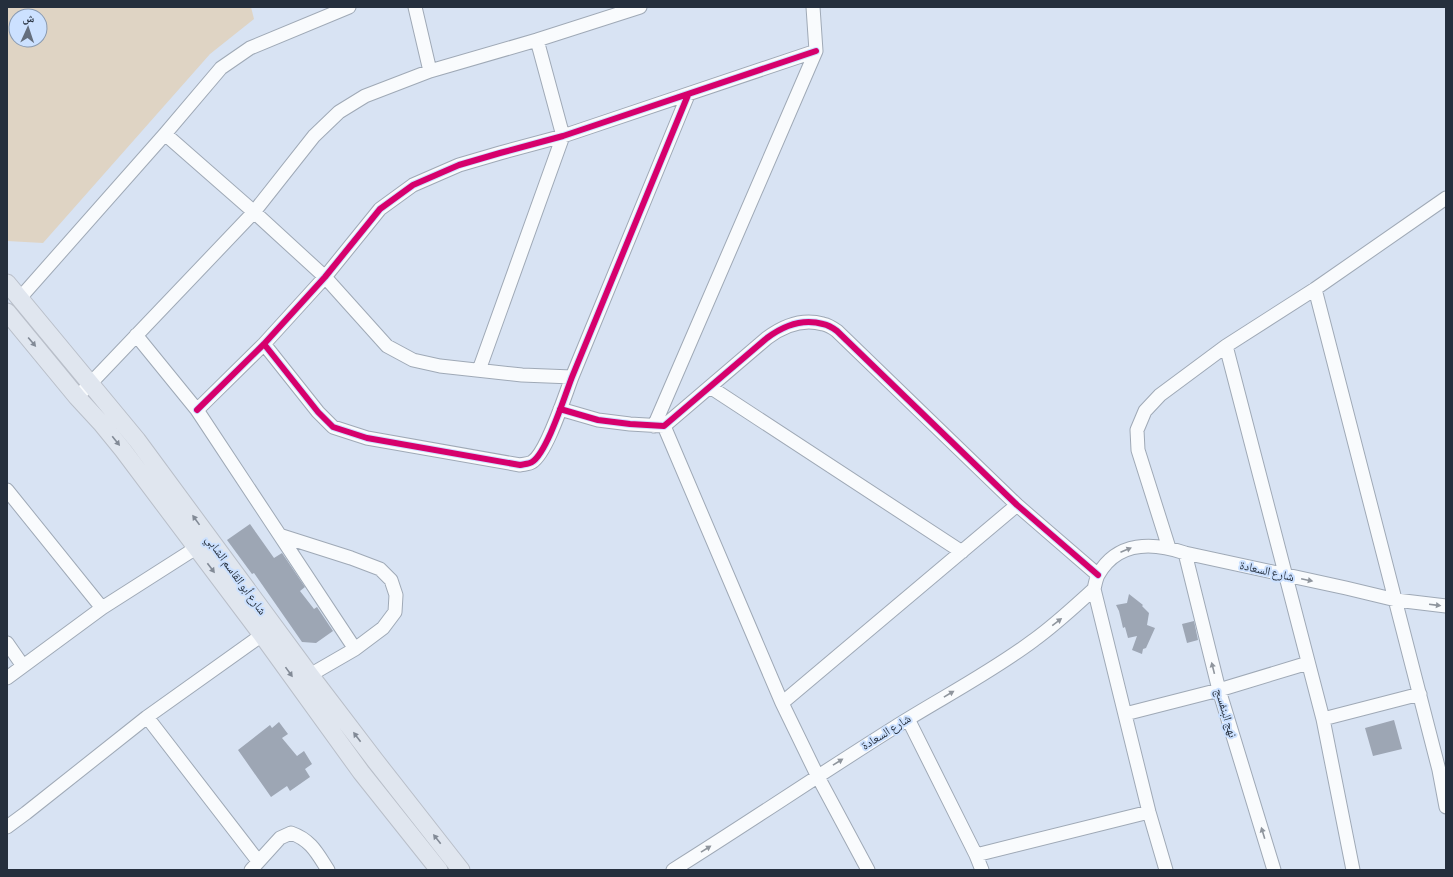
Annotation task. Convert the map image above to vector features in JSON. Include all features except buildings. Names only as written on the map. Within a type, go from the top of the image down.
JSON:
[{"type":"main road","name":"شارع أبو القاسم الشابي","points":[[7,283],[137,440],[374,759],[461,870]]},
{"type":"main road","name":"شارع أبو القاسم الشابي","points":[[7,312],[123,450],[262,635],[361,772],[438,870]]},
{"type":"street","points":[[20,298],[165,134],[221,68],[250,48],[349,7]]},
{"type":"street","points":[[415,7],[430,72]]},
{"type":"street","points":[[77,397],[254,212],[314,136],[339,112],[365,96],[430,72],[640,7]]},
{"type":"street","points":[[813,7],[816,50],[659,426],[782,703],[817,775],[868,870]]},
{"type":"street","points":[[479,370],[563,136],[537,40]]},
{"type":"street","points":[[197,410],[264,344],[324,277],[380,209],[414,185],[458,165],[563,136],[688,95],[816,50]]},
{"type":"street","points":[[264,344],[318,412],[332,427],[367,438],[520,465],[532,462],[544,448],[688,95]]},
{"type":"street","points":[[165,134],[254,212],[324,277],[387,346],[413,360],[440,366],[522,375],[572,377]]},
{"type":"street","points":[[1169,548],[1138,450],[1136,430],[1145,411],[1160,395],[1226,346],[1315,289],[1446,198]]},
{"type":"street","points":[[1315,289],[1420,694],[1442,771],[1446,807]]},
{"type":"street","points":[[560,409],[598,420],[659,426],[710,387],[779,329],[793,324],[808,322],[824,324],[837,331],[1017,506],[1098,575],[1094,589],[1166,870]]},
{"type":"street","points":[[136,335],[197,410],[282,536],[355,649]]},
{"type":"street","points":[[1226,346],[1323,719],[1353,870]]},
{"type":"street","points":[[710,387],[962,552]]},
{"type":"street","points":[[7,490],[102,608]]},
{"type":"street","points":[[782,703],[1017,506]]},
{"type":"street","points":[[282,536],[380,569],[391,580],[396,595],[396,612],[383,628],[355,649],[310,674]]},
{"type":"street","name":"شارع السعادة","points":[[1098,575],[1111,558],[1129,548],[1147,545],[1169,548],[1185,553],[1396,600],[1446,606]]},
{"type":"street","points":[[7,678],[102,608],[196,548]]},
{"type":"street","name":"نهج البنفسج","points":[[1185,553],[1219,690],[1274,870]]},
{"type":"street","name":"شارع السعادة","points":[[673,870],[817,775],[986,672],[1065,617],[1094,589]]},
{"type":"street","points":[[7,827],[32,809],[147,717],[262,635]]},
{"type":"street","points":[[7,644],[23,666]]},
{"type":"street","points":[[1125,714],[1219,690],[1308,663]]},
{"type":"street","points":[[1323,719],[1420,694]]},
{"type":"street","points":[[147,717],[255,865],[280,838],[291,832],[301,836],[309,842],[328,870]]},
{"type":"street","points":[[908,719],[976,855],[982,870]]},
{"type":"street","points":[[976,855],[1150,812]]},
{"type":"shaded area","points":[[7,7],[251,7],[254,19],[210,54],[43,243],[7,241]]},
{"type":"cycle path","points":[[197,410],[264,344],[325,277],[380,209],[413,185],[459,165],[563,136],[816,51]]},
{"type":"cycle path","points":[[264,344],[318,412],[333,427],[367,438],[520,465],[532,462],[538,457],[544,447],[555,423],[572,377],[688,95]]},
{"type":"cycle path","points":[[560,409],[598,420],[664,426],[773,334],[793,324],[808,322],[825,324],[837,331],[1017,505],[1098,575]]}]
